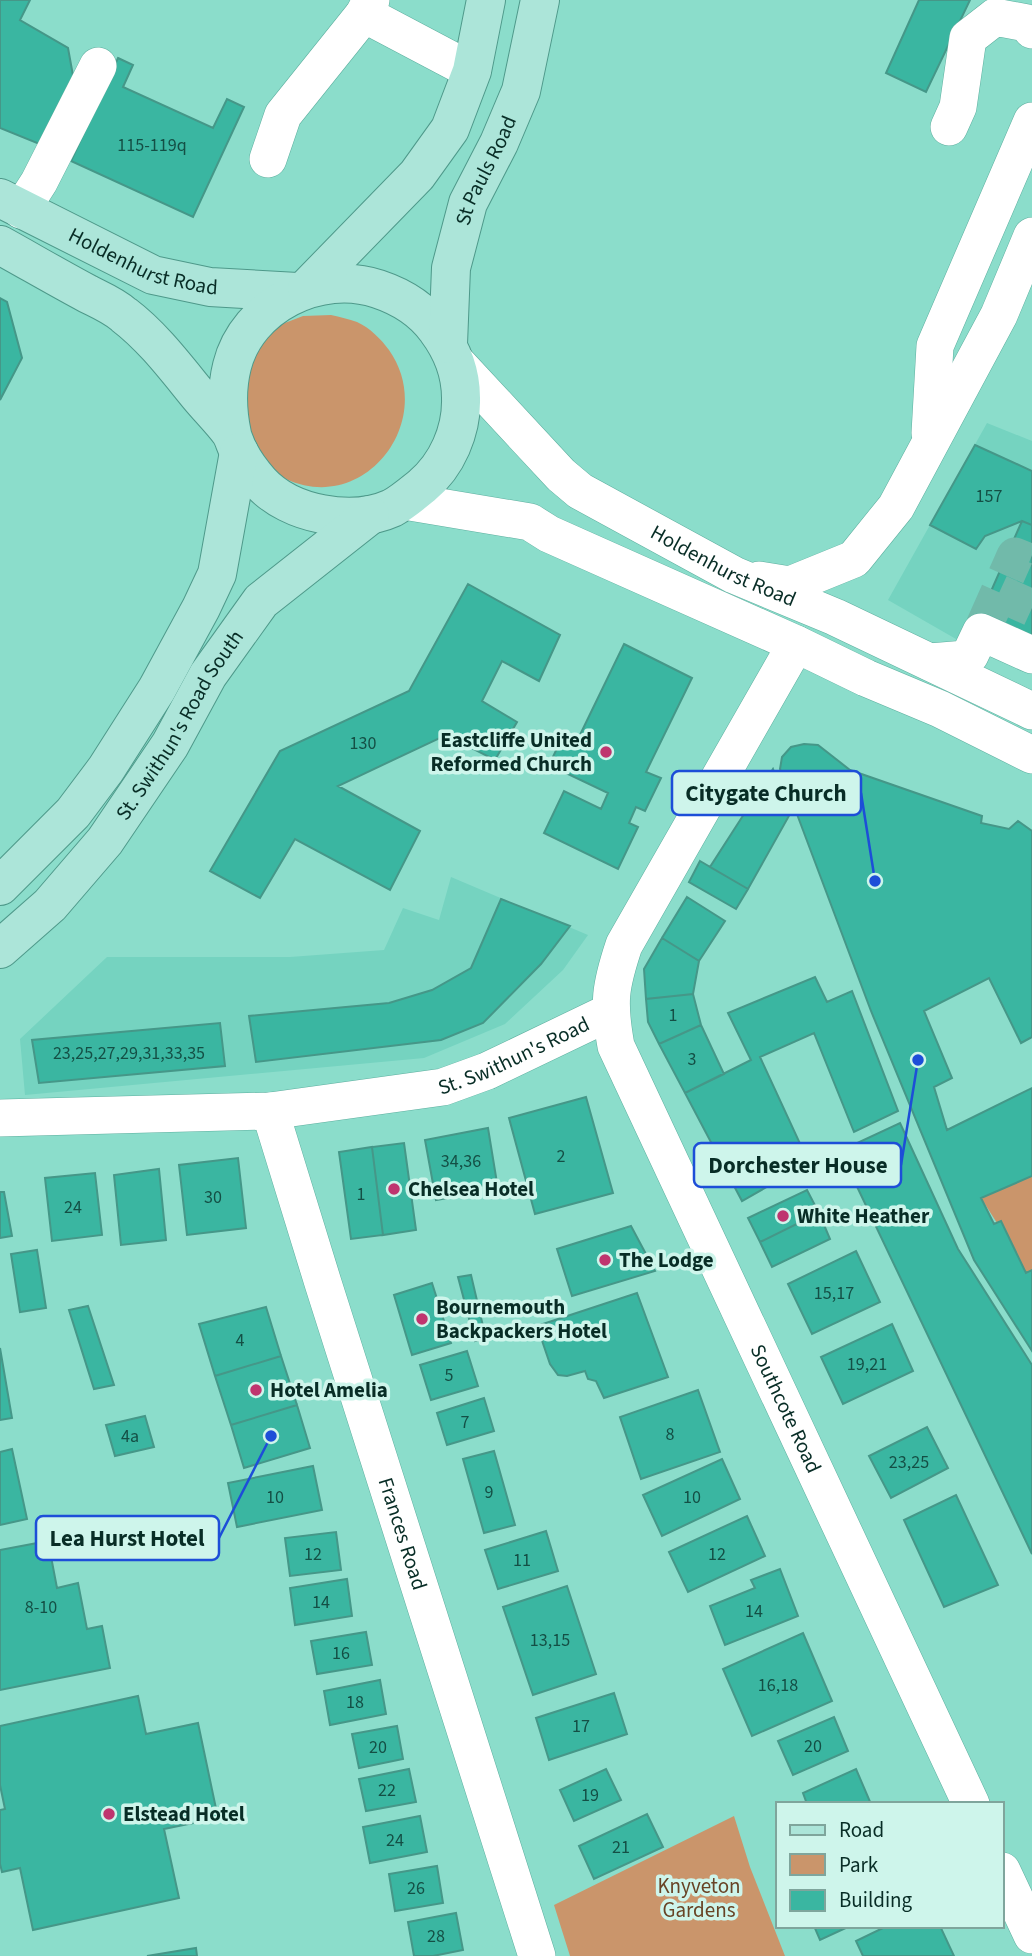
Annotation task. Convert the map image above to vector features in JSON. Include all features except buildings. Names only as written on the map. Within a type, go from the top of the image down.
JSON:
[{"type":"main road","points":[[302,290],[417,175],[450,129],[472,71],[486,0]]},
{"type":"main road","name":"St Pauls Road","points":[[452,353],[451,268],[468,203],[499,143],[521,92],[540,0]]},
{"type":"main road","name":"Holdenhurst Road","points":[[11,204],[153,275],[210,287],[302,290]]},
{"type":"main road","points":[[0,245],[124,314],[170,361],[235,443],[261,483],[293,506],[331,517],[387,508],[434,476],[453,446],[461,411],[461,388],[452,353],[426,316],[398,295],[365,284],[330,283],[302,290],[276,304],[248,332],[233,364],[227,398],[235,443]]},
{"type":"main road","name":"St. Swithun's Road South","points":[[0,886],[73,813],[106,769],[157,689],[201,608],[217,574],[235,443]]},
{"type":"main road","name":"St. Swithun's Road South","points":[[0,949],[50,905],[105,841],[170,745],[208,674],[261,601],[387,508]]},
{"type":"street","points":[[268,159],[274,110],[367,7],[472,71]]},
{"type":"street","points":[[949,127],[958,107],[968,38],[995,16],[1027,23],[1032,30]]},
{"type":"street","points":[[11,204],[38,182],[98,66]]},
{"type":"street","points":[[929,444],[935,346],[1032,121]]},
{"type":"street","points":[[734,575],[790,585],[854,559],[896,507],[999,315],[1032,236]]},
{"type":"street","name":"Holdenhurst Road","points":[[452,353],[561,475],[580,491],[734,575],[835,617],[1032,711]]},
{"type":"street","name":"Holdenhurst Road","points":[[387,508],[530,522],[549,534],[940,709],[1032,755]]},
{"type":"street","points":[[930,662],[966,659],[970,656],[982,629],[1032,655]]},
{"type":"street","name":"St. Swithun's Road","points":[[0,1118],[270,1111],[443,1087],[487,1071],[610,1012],[613,979],[624,945],[796,644]]},
{"type":"street","name":"Southcote Road","points":[[610,1012],[616,1046],[970,1802]]},
{"type":"street","name":"Frances Road","points":[[270,1111],[537,1956]]},
{"type":"street","points":[[1004,1875],[1032,1935]]},
{"type":"shaded area","points":[[987,423],[1032,441],[1032,673],[956,639],[888,600]]},
{"type":"shaded area","points":[[451,877],[588,935],[563,970],[505,1024],[424,1058],[25,1095],[20,1039],[107,957],[290,957],[384,950],[403,908],[439,920]]},
{"type":"green space","points":[[331,315],[362,324],[386,346],[402,377],[405,405],[399,431],[386,455],[366,473],[342,484],[315,487],[276,474],[252,453],[246,426],[240,369],[277,326],[303,316]]},
{"type":"green space","points":[[1032,1176],[1032,1270],[1026,1273],[1002,1222],[997,1223],[981,1198]]},
{"type":"green space","name":"Knyveton Gardens","points":[[734,1816],[750,1867],[785,1956],[570,1956],[554,1905]]},
{"type":"tunnel","points":[[984,626],[1015,556],[1032,563]]},
{"type":"tunnel","points":[[999,593],[1032,608]]},
{"type":"place","name":"Eastcliffe United Reformed Church","points":[[606,752]]},
{"type":"place","name":"Citygate Church","points":[[875,881]]},
{"type":"place","name":"Dorchester House","points":[[918,1060]]},
{"type":"place","name":"Chelsea Hotel","points":[[394,1189]]},
{"type":"place","name":"White Heather","points":[[783,1216]]},
{"type":"place","name":"The Lodge","points":[[605,1260]]},
{"type":"place","name":"Bournemouth Backpackers Hotel","points":[[422,1319]]},
{"type":"place","name":"Hotel Amelia","points":[[256,1390]]},
{"type":"place","name":"Lea Hurst Hotel","points":[[271,1436]]},
{"type":"place","name":"Elstead Hotel","points":[[109,1814]]}]
